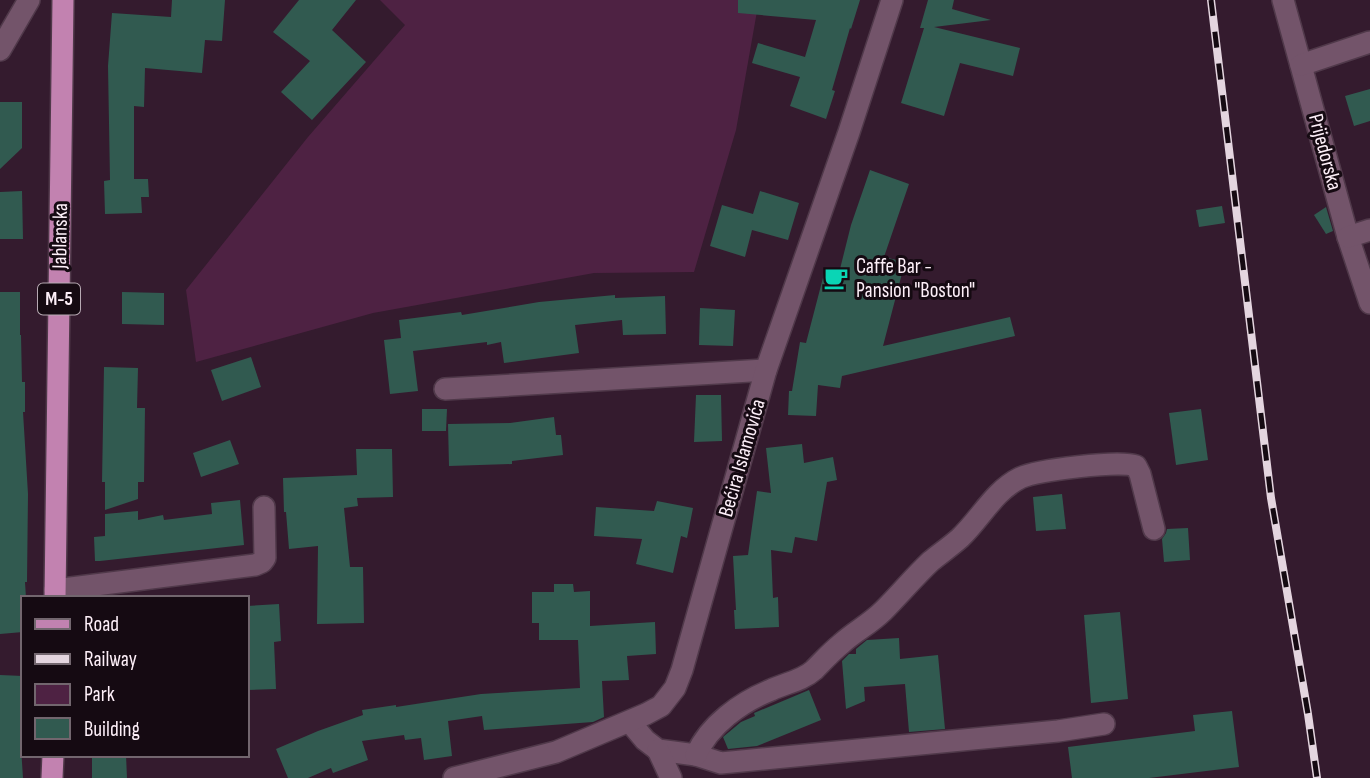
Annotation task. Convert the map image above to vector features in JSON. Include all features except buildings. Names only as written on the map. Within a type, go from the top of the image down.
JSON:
[{"type":"main road","name":"Jablanska","points":[[55,594],[63,0]]},
{"type":"main road","points":[[52,757],[52,778]]},
{"type":"street","points":[[0,50],[29,0]]},
{"type":"street","name":"Bećira Islamovića","points":[[454,778],[556,752],[630,722],[661,706],[676,688],[766,370],[892,0]]},
{"type":"street","name":"Prijedorska","points":[[1283,0],[1348,237],[1370,303]]},
{"type":"street","points":[[1301,65],[1370,42]]},
{"type":"street","points":[[1348,237],[1370,230]]},
{"type":"street","points":[[445,389],[766,370]]},
{"type":"street","points":[[696,755],[701,742],[745,703],[812,672],[841,643],[882,612],[932,561],[961,537],[1003,488],[1023,477],[1052,470],[1090,466],[1128,463],[1136,466],[1154,529]]},
{"type":"street","points":[[55,594],[255,565],[265,558],[264,507]]},
{"type":"street","points":[[630,722],[645,740],[658,750],[671,778]]},
{"type":"street","points":[[658,750],[696,755],[720,763],[1058,731],[1104,724]]},
{"type":"green space","points":[[380,0],[759,0],[736,130],[694,272],[594,273],[373,313],[196,362],[186,290],[308,137],[405,25]]},
{"type":"railway","points":[[1211,0],[1271,498],[1317,778]]},
{"type":"place","name":"Caffe Bar - Pansion \"Boston\"","points":[[836,278]]}]
